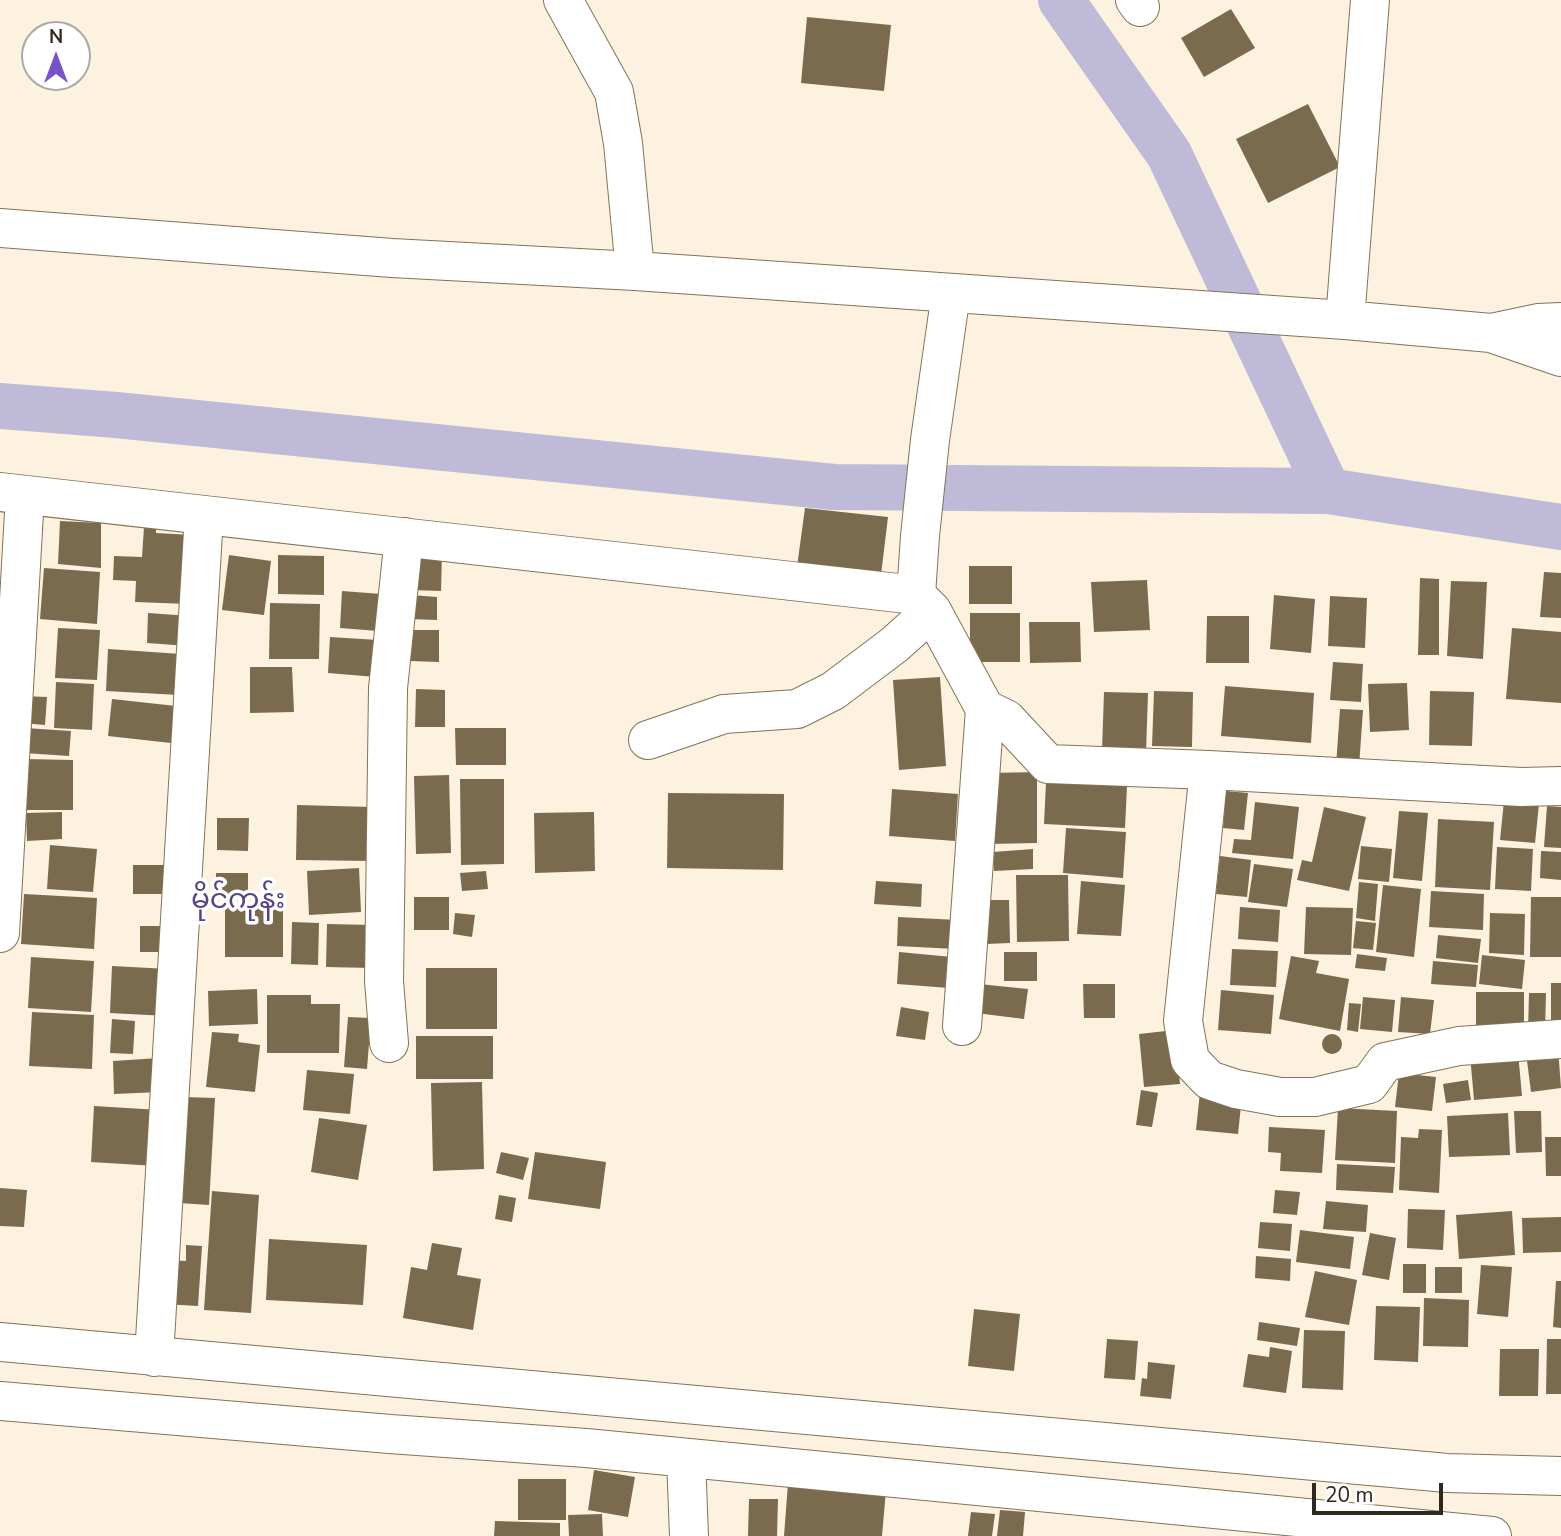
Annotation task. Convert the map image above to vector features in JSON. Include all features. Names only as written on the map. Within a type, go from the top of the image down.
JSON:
[{"type":"street","points":[[563,0],[614,92],[623,143],[635,271]]},
{"type":"street","points":[[1345,320],[1370,0]]},
{"type":"street","points":[[0,228],[392,258],[635,271],[1345,320],[1491,333],[1561,357]]},
{"type":"street","points":[[951,293],[930,440],[920,536],[924,603],[985,709],[962,1026]]},
{"type":"street","points":[[1491,333],[1538,323],[1561,322]]},
{"type":"street","points":[[0,933],[13,493],[404,537],[924,603]]},
{"type":"street","points":[[154,1357],[204,515]]},
{"type":"street","points":[[389,1043],[384,981],[388,688],[404,537]]},
{"type":"street","points":[[648,740],[724,715],[797,709],[833,691],[894,645],[924,603]]},
{"type":"street","points":[[985,709],[1006,719],[1048,764],[1521,787],[1561,786]]},
{"type":"street","points":[[1209,770],[1183,1021],[1190,1060],[1209,1080],[1236,1089],[1280,1097],[1315,1097],[1369,1084],[1385,1062],[1459,1046],[1561,1039]]},
{"type":"street","points":[[0,1342],[1447,1473],[1561,1476]]},
{"type":"street","points":[[0,1401],[586,1448],[1334,1528],[1492,1536]]},
{"type":"street","points":[[685,1458],[689,1536]]},
{"type":"street","points":[[1446,1534],[1447,1473]]},
{"type":"building","points":[[1231,9],[1255,48],[1204,77],[1181,38]]},
{"type":"building","points":[[807,17],[891,25],[884,91],[801,83]]},
{"type":"building","points":[[1308,104],[1340,167],[1268,203],[1236,139]]},
{"type":"building","points":[[805,508],[888,517],[880,583],[796,574]]},
{"type":"building","points":[[60,521],[101,523],[101,568],[58,564]]},
{"type":"building","points":[[144,527],[156,528],[156,533],[192,535],[189,604],[135,602],[136,581],[113,580],[114,556],[142,557]]},
{"type":"building","points":[[412,551],[442,552],[441,591],[411,590]]},
{"type":"building","points":[[229,555],[271,561],[264,615],[222,610]]},
{"type":"building","points":[[278,555],[324,556],[324,595],[278,594]]},
{"type":"building","points":[[969,566],[1012,566],[1012,604],[969,604]]},
{"type":"building","points":[[44,568],[100,572],[97,624],[40,619]]},
{"type":"building","points":[[1544,572],[1561,573],[1561,618],[1540,617]]},
{"type":"building","points":[[1420,578],[1439,579],[1439,655],[1418,655]]},
{"type":"building","points":[[1147,580],[1150,630],[1094,632],[1091,582]]},
{"type":"building","points":[[1451,581],[1487,582],[1483,659],[1447,656]]},
{"type":"building","points":[[342,591],[381,594],[378,631],[340,628]]},
{"type":"building","points":[[411,595],[437,597],[437,620],[409,619]]},
{"type":"building","points":[[1274,595],[1315,599],[1311,653],[1270,649]]},
{"type":"building","points":[[1330,596],[1367,598],[1365,648],[1328,646]]},
{"type":"building","points":[[270,603],[320,604],[319,659],[269,659]]},
{"type":"building","points":[[148,613],[190,616],[188,646],[147,643]]},
{"type":"building","points":[[970,613],[1020,613],[1020,662],[970,662]]},
{"type":"building","points":[[1207,616],[1249,616],[1249,663],[1206,663]]},
{"type":"building","points":[[1029,622],[1080,622],[1081,662],[1030,663]]},
{"type":"building","points":[[58,628],[100,630],[97,680],[55,678]]},
{"type":"building","points":[[1512,628],[1561,632],[1561,703],[1506,699]]},
{"type":"building","points":[[410,630],[439,630],[439,662],[410,661]]},
{"type":"building","points":[[330,637],[378,640],[376,677],[328,673]]},
{"type":"building","points":[[108,649],[181,654],[179,695],[106,691]]},
{"type":"building","points":[[1333,662],[1363,664],[1361,702],[1330,700]]},
{"type":"building","points":[[250,667],[292,667],[294,712],[250,713]]},
{"type":"building","points":[[940,677],[946,766],[899,770],[893,680]]},
{"type":"building","points":[[56,682],[94,684],[92,730],[54,728]]},
{"type":"building","points":[[1407,683],[1409,730],[1370,732],[1368,684]]},
{"type":"building","points":[[1225,686],[1314,693],[1311,743],[1221,736]]},
{"type":"building","points":[[416,689],[445,690],[445,727],[415,727]]},
{"type":"building","points":[[1154,691],[1193,692],[1192,747],[1152,746]]},
{"type":"building","points":[[1430,691],[1474,692],[1472,746],[1429,745]]},
{"type":"building","points":[[1104,692],[1148,693],[1146,753],[1102,751]]},
{"type":"building","points":[[23,696],[47,697],[45,725],[21,723]]},
{"type":"building","points":[[112,699],[185,707],[180,744],[108,736]]},
{"type":"building","points":[[1340,709],[1363,710],[1359,767],[1336,766]]},
{"type":"building","points":[[25,728],[71,731],[69,756],[24,753]]},
{"type":"building","points":[[455,728],[506,728],[506,765],[456,765]]},
{"type":"building","points":[[25,759],[73,760],[73,810],[24,810]]},
{"type":"building","points":[[1037,772],[1037,843],[989,844],[989,773]]},
{"type":"building","points":[[449,775],[451,853],[416,854],[414,776]]},
{"type":"building","points":[[460,779],[504,779],[504,864],[461,865]]},
{"type":"building","points":[[1046,783],[1127,786],[1125,828],[1044,824]]},
{"type":"building","points":[[892,789],[958,794],[955,841],[889,836]]},
{"type":"building","points":[[1226,791],[1248,793],[1244,830],[1223,828]]},
{"type":"building","points":[[668,793],[784,794],[783,870],[667,868]]},
{"type":"building","points":[[1504,801],[1539,804],[1535,843],[1500,840]]},
{"type":"building","points":[[1255,802],[1299,807],[1293,859],[1232,853],[1234,839],[1251,840]]},
{"type":"building","points":[[297,805],[372,807],[371,861],[296,860]]},
{"type":"building","points":[[1547,806],[1561,807],[1561,848],[1544,847]]},
{"type":"building","points":[[1324,807],[1366,817],[1349,891],[1297,880],[1302,860],[1312,862]]},
{"type":"building","points":[[1399,811],[1428,813],[1422,881],[1393,878]]},
{"type":"building","points":[[62,812],[62,839],[27,841],[26,813]]},
{"type":"building","points":[[594,812],[595,871],[535,873],[534,813]]},
{"type":"building","points":[[217,818],[249,818],[248,851],[217,850]]},
{"type":"building","points":[[1438,819],[1494,822],[1490,890],[1435,887]]},
{"type":"building","points":[[1066,828],[1126,832],[1123,878],[1063,873]]},
{"type":"building","points":[[50,845],[97,849],[93,892],[47,889]]},
{"type":"building","points":[[1361,846],[1392,849],[1389,882],[1358,879]]},
{"type":"building","points":[[1497,847],[1533,849],[1531,891],[1495,889]]},
{"type":"building","points":[[1033,849],[1033,869],[994,871],[993,852]]},
{"type":"building","points":[[1541,851],[1561,852],[1561,880],[1540,878]]},
{"type":"building","points":[[1220,856],[1251,860],[1247,897],[1216,894]]},
{"type":"building","points":[[1254,864],[1293,869],[1287,907],[1248,902]]},
{"type":"building","points":[[133,865],[171,865],[171,894],[133,894]]},
{"type":"building","points":[[359,868],[361,912],[309,915],[307,871]]},
{"type":"building","points":[[486,871],[488,889],[462,891],[460,873]]},
{"type":"building","points":[[216,873],[248,873],[248,896],[216,896]]},
{"type":"building","points":[[1016,875],[1068,875],[1069,941],[1017,942]]},
{"type":"building","points":[[876,881],[922,884],[921,907],[874,904]]},
{"type":"building","points":[[1081,881],[1125,885],[1121,936],[1077,934]]},
{"type":"building","points":[[1359,882],[1378,884],[1375,921],[1356,918]]},
{"type":"building","points":[[1383,885],[1421,889],[1414,957],[1376,952]]},
{"type":"building","points":[[1431,891],[1484,894],[1483,930],[1429,927]]},
{"type":"building","points":[[24,894],[97,898],[94,949],[21,944]]},
{"type":"building","points":[[414,897],[449,897],[449,930],[414,930]]},
{"type":"building","points":[[1531,897],[1561,897],[1561,957],[1530,957]]},
{"type":"building","points":[[985,900],[1009,900],[1010,943],[986,944]]},
{"type":"building","points":[[225,906],[283,906],[283,957],[225,957]]},
{"type":"building","points":[[1240,907],[1280,910],[1278,942],[1238,939]]},
{"type":"building","points":[[1306,907],[1353,908],[1351,955],[1304,954]]},
{"type":"building","points":[[455,913],[475,915],[472,937],[453,934]]},
{"type":"building","points":[[1490,913],[1525,914],[1524,955],[1489,953]]},
{"type":"building","points":[[898,917],[958,920],[956,949],[897,946]]},
{"type":"building","points":[[1356,921],[1376,923],[1373,950],[1353,948]]},
{"type":"building","points":[[292,922],[319,923],[318,965],[291,964]]},
{"type":"building","points":[[327,924],[372,925],[372,968],[326,967]]},
{"type":"building","points":[[140,926],[174,926],[174,952],[140,952]]},
{"type":"building","points":[[1438,935],[1481,939],[1478,963],[1436,958]]},
{"type":"building","points":[[1232,949],[1278,951],[1276,987],[1230,985]]},
{"type":"building","points":[[899,952],[952,957],[949,988],[897,984]]},
{"type":"building","points":[[1004,952],[1037,952],[1037,981],[1004,981]]},
{"type":"building","points":[[1357,954],[1387,958],[1385,971],[1355,968]]},
{"type":"building","points":[[1482,955],[1525,960],[1522,989],[1479,984]]},
{"type":"building","points":[[1291,956],[1319,961],[1316,973],[1349,979],[1340,1031],[1279,1019]]},
{"type":"building","points":[[31,957],[94,961],[91,1012],[28,1008]]},
{"type":"building","points":[[1433,961],[1478,965],[1476,987],[1431,984]]},
{"type":"building","points":[[112,966],[169,969],[167,1016],[110,1013]]},
{"type":"building","points":[[426,968],[497,968],[497,1029],[426,1029]]},
{"type":"building","points":[[1551,983],[1561,983],[1561,1031],[1551,1031]]},
{"type":"building","points":[[979,984],[1028,989],[1024,1019],[976,1013]]},
{"type":"building","points":[[1083,984],[1115,984],[1115,1018],[1084,1018]]},
{"type":"building","points":[[257,989],[258,1024],[209,1026],[208,991]]},
{"type":"building","points":[[1221,990],[1274,995],[1271,1034],[1218,1030]]},
{"type":"building","points":[[1476,992],[1524,992],[1524,1034],[1476,1034]]},
{"type":"building","points":[[1529,993],[1546,993],[1545,1032],[1528,1032]]},
{"type":"building","points":[[267,995],[311,995],[311,1004],[340,1004],[339,1053],[267,1053]]},
{"type":"building","points":[[1363,997],[1395,1000],[1392,1032],[1360,1029]]},
{"type":"building","points":[[1401,997],[1434,1000],[1430,1034],[1398,1032]]},
{"type":"building","points":[[1349,1003],[1361,1004],[1358,1032],[1347,1030]]},
{"type":"building","points":[[901,1007],[929,1012],[925,1040],[896,1036]]},
{"type":"building","points":[[32,1012],[94,1015],[92,1069],[29,1066]]},
{"type":"building","points":[[348,1017],[371,1018],[367,1069],[344,1067]]},
{"type":"building","points":[[112,1019],[135,1021],[133,1054],[110,1053]]},
{"type":"building","points":[[1175,1030],[1180,1084],[1144,1087],[1139,1034]]},
{"type":"building","points":[[212,1032],[239,1034],[238,1042],[260,1045],[255,1092],[206,1087]]},
{"type":"building","points":[[1332,1034],[1339,1037],[1342,1044],[1339,1051],[1332,1054],[1325,1051],[1322,1044],[1325,1037]]},
{"type":"building","points":[[416,1036],[493,1036],[493,1079],[416,1079]]},
{"type":"building","points":[[1558,1048],[1561,1088],[1531,1092],[1526,1053]]},
{"type":"building","points":[[1518,1052],[1522,1096],[1474,1100],[1470,1055]]},
{"type":"building","points":[[159,1058],[161,1092],[114,1094],[113,1061]]},
{"type":"building","points":[[307,1070],[354,1074],[350,1114],[303,1110]]},
{"type":"building","points":[[1399,1073],[1436,1077],[1432,1111],[1395,1107]]},
{"type":"building","points":[[1468,1080],[1471,1100],[1446,1103],[1443,1084]]},
{"type":"building","points":[[482,1082],[484,1169],[433,1171],[431,1083]]},
{"type":"building","points":[[1141,1090],[1158,1093],[1152,1127],[1136,1125]]},
{"type":"building","points":[[1200,1092],[1242,1096],[1238,1134],[1196,1130]]},
{"type":"building","points":[[185,1097],[215,1098],[209,1205],[179,1203]]},
{"type":"building","points":[[94,1106],[160,1110],[156,1166],[91,1162]]},
{"type":"building","points":[[1338,1108],[1397,1111],[1395,1163],[1335,1160]]},
{"type":"building","points":[[1514,1111],[1541,1111],[1542,1152],[1516,1153]]},
{"type":"building","points":[[1508,1113],[1510,1155],[1449,1157],[1447,1116]]},
{"type":"building","points":[[319,1118],[367,1125],[358,1180],[311,1172]]},
{"type":"building","points":[[1269,1127],[1325,1130],[1322,1173],[1280,1171],[1281,1153],[1268,1152]]},
{"type":"building","points":[[1419,1129],[1442,1130],[1439,1193],[1399,1190],[1401,1137],[1418,1138]]},
{"type":"building","points":[[1545,1137],[1561,1137],[1561,1176],[1546,1176]]},
{"type":"building","points":[[501,1152],[529,1158],[523,1180],[496,1173]]},
{"type":"building","points":[[535,1152],[606,1162],[600,1209],[528,1199]]},
{"type":"building","points":[[1337,1164],[1395,1167],[1393,1193],[1336,1190]]},
{"type":"building","points":[[0,1188],[27,1190],[24,1227],[0,1226]]},
{"type":"building","points":[[1275,1190],[1300,1192],[1297,1215],[1273,1213]]},
{"type":"building","points":[[212,1191],[259,1195],[251,1313],[204,1310]]},
{"type":"building","points":[[499,1195],[516,1198],[512,1222],[495,1219]]},
{"type":"building","points":[[1326,1201],[1368,1205],[1366,1232],[1323,1229]]},
{"type":"building","points":[[1408,1209],[1445,1210],[1443,1250],[1407,1248]]},
{"type":"building","points":[[1512,1211],[1515,1255],[1459,1259],[1456,1215]]},
{"type":"building","points":[[1561,1217],[1561,1252],[1523,1253],[1522,1218]]},
{"type":"building","points":[[1260,1222],[1292,1224],[1290,1251],[1258,1248]]},
{"type":"building","points":[[1300,1230],[1354,1237],[1350,1269],[1296,1262]]},
{"type":"building","points":[[1370,1233],[1396,1238],[1389,1280],[1362,1275]]},
{"type":"building","points":[[269,1239],[367,1245],[363,1305],[266,1300]]},
{"type":"building","points":[[432,1243],[462,1248],[457,1275],[481,1279],[473,1330],[403,1318],[411,1267],[427,1270]]},
{"type":"building","points":[[186,1245],[202,1246],[198,1306],[163,1304],[167,1260],[186,1261]]},
{"type":"building","points":[[1256,1256],[1291,1259],[1290,1281],[1255,1278]]},
{"type":"building","points":[[1403,1264],[1426,1264],[1426,1293],[1403,1293]]},
{"type":"building","points":[[1481,1265],[1512,1267],[1508,1317],[1477,1314]]},
{"type":"building","points":[[1435,1267],[1462,1267],[1462,1293],[1435,1293]]},
{"type":"building","points":[[1315,1271],[1357,1280],[1349,1325],[1305,1317]]},
{"type":"building","points":[[1556,1281],[1561,1281],[1561,1328],[1553,1327]]},
{"type":"building","points":[[1424,1298],[1469,1300],[1468,1347],[1423,1346]]},
{"type":"building","points":[[1376,1306],[1420,1307],[1418,1362],[1374,1360]]},
{"type":"building","points":[[974,1309],[1020,1314],[1014,1371],[968,1366]]},
{"type":"building","points":[[1259,1322],[1300,1328],[1297,1346],[1257,1340]]},
{"type":"building","points":[[1304,1330],[1345,1331],[1343,1390],[1302,1388]]},
{"type":"building","points":[[1107,1339],[1138,1341],[1135,1380],[1104,1378]]},
{"type":"building","points":[[1547,1339],[1561,1339],[1561,1394],[1546,1394]]},
{"type":"building","points":[[1270,1347],[1292,1351],[1286,1393],[1243,1387],[1248,1354],[1269,1357]]},
{"type":"building","points":[[1500,1349],[1539,1349],[1538,1396],[1499,1396]]},
{"type":"building","points":[[1148,1362],[1175,1365],[1171,1399],[1140,1396],[1142,1378],[1147,1379]]},
{"type":"building","points":[[594,1470],[635,1477],[628,1517],[588,1510]]},
{"type":"building","points":[[518,1479],[566,1479],[566,1520],[518,1520]]},
{"type":"building","points":[[788,1483],[886,1490],[882,1536],[784,1536]]},
{"type":"building","points":[[749,1499],[778,1499],[777,1536],[748,1536]]},
{"type":"building","points":[[1000,1510],[1025,1512],[1023,1536],[997,1536]]},
{"type":"building","points":[[971,1512],[995,1514],[992,1536],[968,1536]]},
{"type":"building","points":[[602,1514],[603,1536],[569,1536],[568,1515]]},
{"type":"building","points":[[495,1521],[560,1523],[560,1536],[494,1536]]},
{"type":"waterway","points":[[1061,0],[1169,154],[1328,491]]},
{"type":"waterway","points":[[0,406],[116,415],[834,487],[1328,491],[1561,527]]},
{"type":"district","name":"မိုင်ကုန်း","points":[[238,901]]}]
